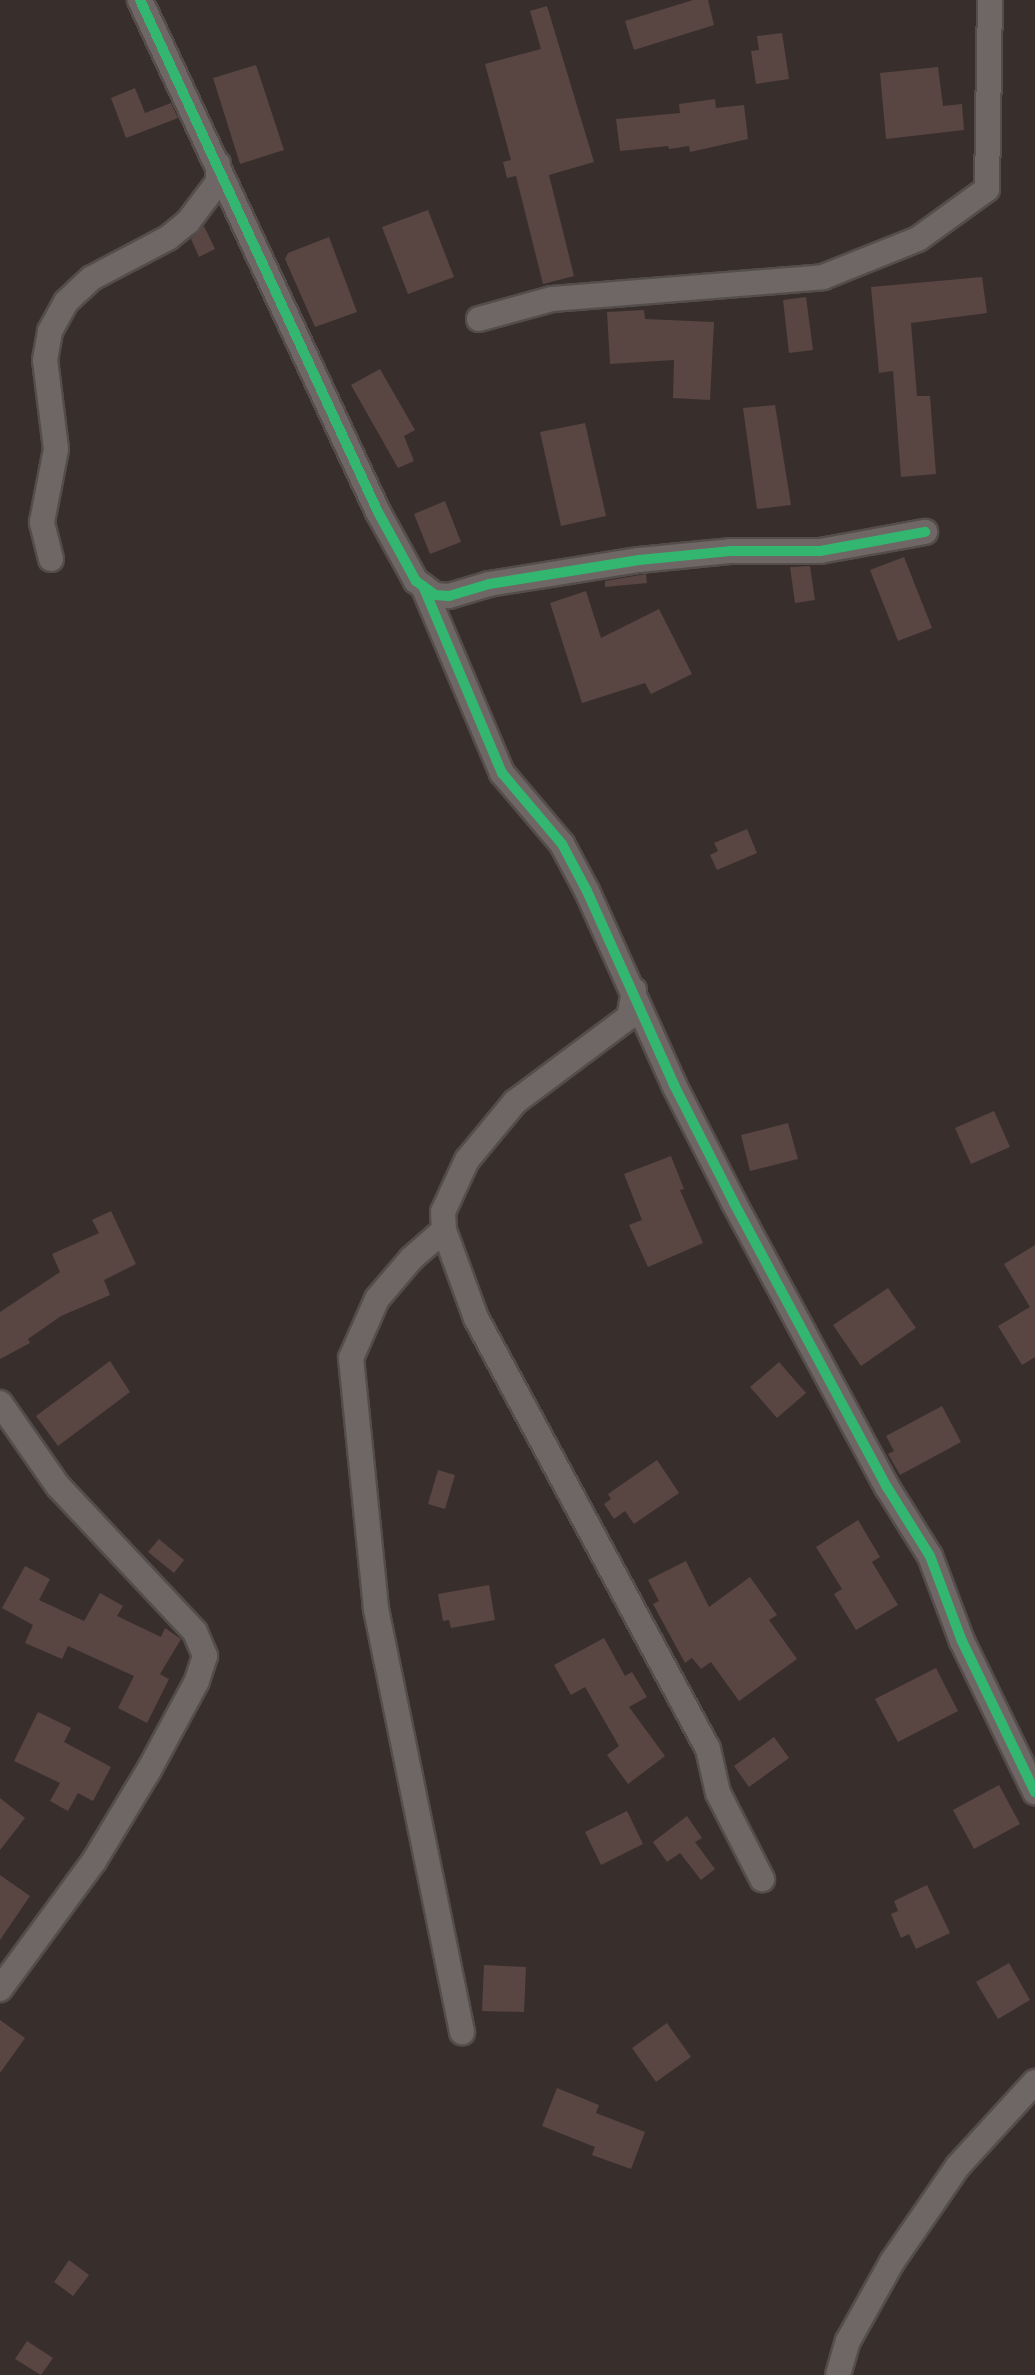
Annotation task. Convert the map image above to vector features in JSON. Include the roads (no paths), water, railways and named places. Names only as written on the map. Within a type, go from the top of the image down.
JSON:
[{"type":"street","points":[[140,0],[378,512],[416,581],[435,595],[449,596],[489,584],[639,560],[730,551],[820,551],[925,532]]},
{"type":"street","points":[[479,318],[552,299],[823,277],[918,239],[987,189],[990,0]]},
{"type":"street","points":[[51,559],[42,522],[55,449],[45,360],[50,331],[66,302],[92,278],[168,238],[188,222],[218,182],[218,164]]},
{"type":"street","points":[[423,586],[502,773],[562,844],[634,990],[674,1085],[734,1203],[887,1487],[930,1556],[962,1641],[1035,1792]]},
{"type":"street","points":[[634,990],[629,1017],[515,1102],[467,1160],[443,1212],[444,1230],[476,1318],[708,1749],[719,1793],[762,1879]]},
{"type":"street","points":[[444,1230],[411,1259],[377,1299],[351,1358],[376,1609],[461,2032]]},
{"type":"street","points":[[0,1403],[58,1486],[195,1632],[205,1656],[197,1681],[149,1770],[94,1861],[0,1989]]},
{"type":"street","points":[[838,2375],[848,2341],[892,2262],[958,2166],[1035,2082]]}]
